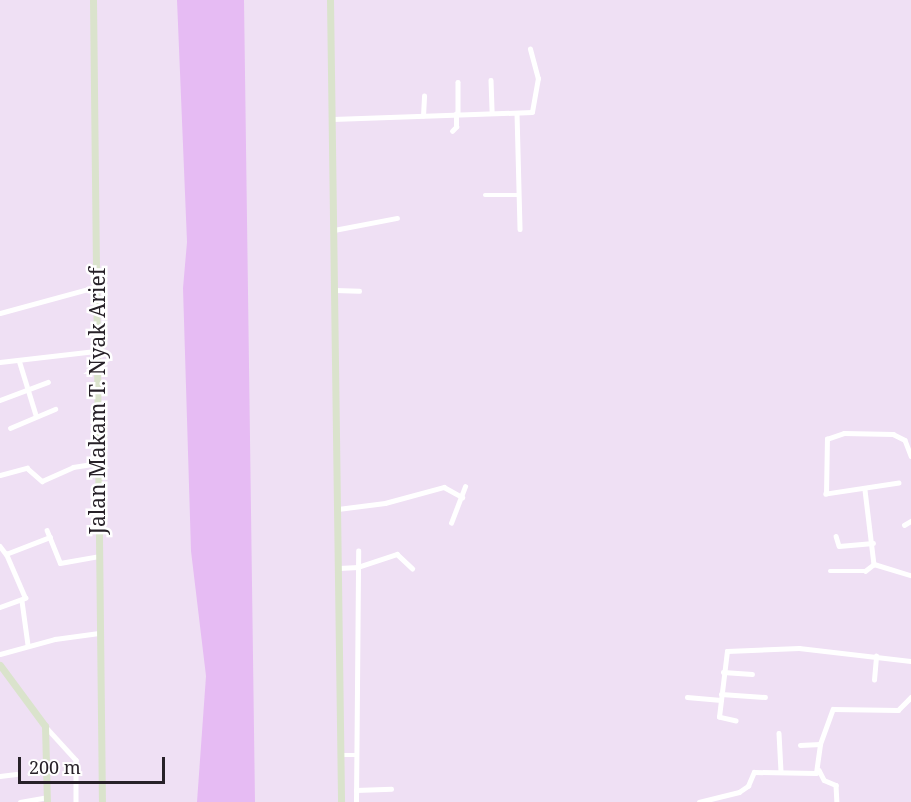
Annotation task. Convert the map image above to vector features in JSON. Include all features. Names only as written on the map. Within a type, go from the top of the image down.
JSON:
[{"type":"street","name":"Jalan Makam T. Nyak Arief","points":[[93,0],[102,802]]},
{"type":"street","points":[[330,0],[335,119],[335,290],[343,755],[341,802]]},
{"type":"street","points":[[335,119],[517,112],[535,108],[537,79],[530,49]]},
{"type":"street","points":[[491,80],[492,113]]},
{"type":"street","points":[[452,131],[456,127],[458,82]]},
{"type":"street","points":[[423,116],[424,96]]},
{"type":"street","points":[[517,112],[516,195],[520,229]]},
{"type":"street","points":[[485,195],[516,195]]},
{"type":"street","points":[[336,229],[351,229],[397,218]]},
{"type":"street","points":[[0,313],[96,287]]},
{"type":"street","points":[[335,290],[359,291]]},
{"type":"street","points":[[0,362],[97,351]]},
{"type":"street","points":[[19,360],[36,415]]},
{"type":"street","points":[[0,400],[26,388],[48,382]]},
{"type":"street","points":[[10,428],[36,415],[55,409]]},
{"type":"street","points":[[899,483],[865,490],[826,494],[829,437],[893,434],[905,440],[911,456]]},
{"type":"street","points":[[0,475],[27,468],[39,480],[44,480],[73,466],[97,463]]},
{"type":"street","points":[[338,508],[385,503],[444,487],[462,497]]},
{"type":"street","points":[[451,524],[465,487]]},
{"type":"street","points":[[865,490],[874,564]]},
{"type":"street","points":[[904,525],[911,522]]},
{"type":"street","points":[[47,530],[60,563],[98,556]]},
{"type":"street","points":[[836,536],[839,546],[873,543]]},
{"type":"street","points":[[6,554],[50,537]]},
{"type":"street","points":[[0,546],[6,554],[24,595],[22,601],[28,645]]},
{"type":"street","points":[[356,802],[358,551]]},
{"type":"street","points":[[341,568],[357,567],[397,554],[412,568]]},
{"type":"street","points":[[830,571],[866,571],[874,564]]},
{"type":"street","points":[[874,564],[911,575]]},
{"type":"street","points":[[1,605],[22,601]]},
{"type":"street","points":[[0,654],[28,645],[99,633]]},
{"type":"street","points":[[736,721],[720,719],[726,651],[799,648],[834,655],[876,656],[911,661]]},
{"type":"street","points":[[874,680],[876,656]]},
{"type":"street","points":[[0,665],[45,726],[76,760],[76,802]]},
{"type":"street","points":[[723,672],[752,674]]},
{"type":"street","points":[[721,694],[765,697]]},
{"type":"street","points":[[687,697],[721,700]]},
{"type":"street","points":[[837,802],[837,786],[824,780],[819,770],[820,744],[834,708],[898,710],[911,697]]},
{"type":"street","points":[[20,802],[47,800],[45,726]]},
{"type":"street","points":[[779,733],[781,770]]},
{"type":"street","points":[[800,745],[820,744]]},
{"type":"street","points":[[343,755],[355,755]]},
{"type":"street","points":[[699,802],[739,792],[748,786],[754,772],[781,770],[811,775],[819,770]]},
{"type":"street","points":[[0,776],[16,774]]},
{"type":"street","points":[[356,790],[391,789]]},
{"type":"shaded area","points":[[177,0],[244,0],[255,802],[197,802],[206,676],[191,551],[183,288],[187,242]]}]
